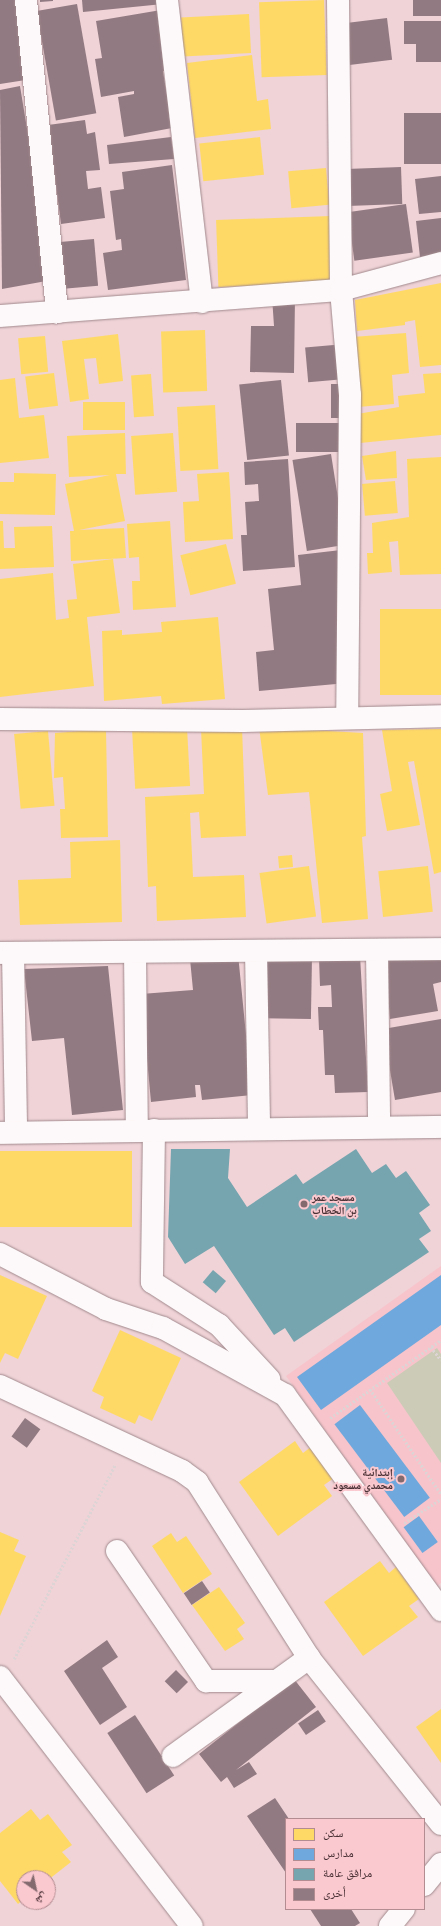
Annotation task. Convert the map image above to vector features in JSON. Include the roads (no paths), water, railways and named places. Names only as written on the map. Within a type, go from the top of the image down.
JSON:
[{"type":"street","points":[[26,0],[57,312]]},
{"type":"street","points":[[167,0],[202,302]]},
{"type":"street","points":[[338,0],[341,290],[350,395],[348,718]]},
{"type":"street","points":[[0,316],[202,302],[341,290],[441,263]]},
{"type":"street","points":[[0,720],[441,716]]},
{"type":"street","points":[[441,949],[6,953],[8,1132],[379,1126],[441,1127]]},
{"type":"street","points":[[376,950],[379,1126]]},
{"type":"street","points":[[256,951],[259,1128]]},
{"type":"street","points":[[135,952],[152,1282],[219,1325],[285,1395],[441,1610]]},
{"type":"street","points":[[0,1254],[106,1309],[162,1328],[285,1395]]},
{"type":"street","points":[[0,1386],[182,1471],[203,1489],[309,1658],[441,1824]]},
{"type":"street","points":[[117,1551],[206,1681],[276,1680]]},
{"type":"street","points":[[173,1756],[276,1680],[309,1658]]},
{"type":"street","points":[[1,1679],[192,1926]]},
{"type":"street","points":[[425,1884],[441,1864]]},
{"type":"street","points":[[390,1926],[403,1910]]},
{"type":"place","name":"مسجد عمر بن الخطاب","points":[[304,1204]]},
{"type":"place","name":"إبتدائية محمدي مسعود","points":[[401,1479]]}]
